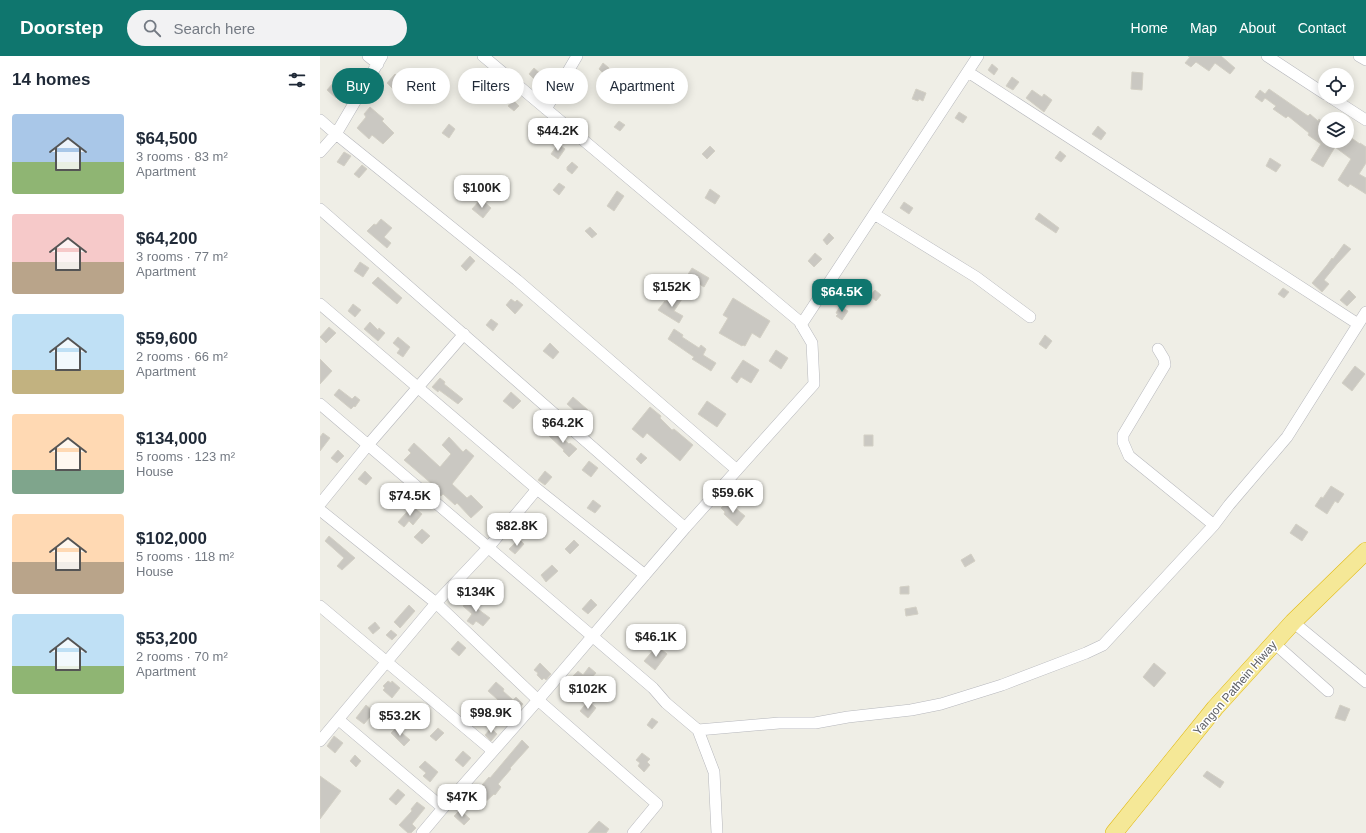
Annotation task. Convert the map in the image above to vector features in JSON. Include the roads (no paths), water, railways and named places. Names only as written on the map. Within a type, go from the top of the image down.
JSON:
[{"type":"highway","name":"Yangon Pathein Hiway","points":[[1114,833],[1215,708],[1293,622],[1366,551]]},
{"type":"street","points":[[320,152],[336,134],[380,60],[368,56]]},
{"type":"street","points":[[422,833],[685,528],[814,384],[812,343],[799,321],[483,56]]},
{"type":"street","points":[[546,109],[577,56]]},
{"type":"street","points":[[802,325],[978,56]]},
{"type":"street","points":[[1267,56],[1318,89]]},
{"type":"street","points":[[1359,56],[1366,60]]},
{"type":"street","points":[[968,72],[1358,324]]},
{"type":"street","points":[[1341,104],[1366,120]]},
{"type":"street","points":[[320,120],[517,280],[737,470]]},
{"type":"street","points":[[320,209],[685,528]]},
{"type":"street","points":[[874,214],[976,277],[1030,317]]},
{"type":"street","points":[[320,304],[538,489],[645,575]]},
{"type":"street","points":[[698,730],[779,723],[815,723],[848,717],[911,710],[941,704],[1002,685],[1103,645],[1214,525],[1229,505],[1287,437],[1366,312]]},
{"type":"street","points":[[320,504],[417,387],[464,334]]},
{"type":"street","points":[[1158,349],[1164,359],[1165,365],[1123,435],[1123,442],[1129,456],[1214,525]]},
{"type":"street","points":[[320,404],[653,688],[666,703],[698,730],[714,772],[717,833]]},
{"type":"street","points":[[320,741],[436,603],[488,548],[538,489]]},
{"type":"street","points":[[320,510],[436,603],[538,700],[657,804],[633,833]]},
{"type":"street","points":[[320,606],[386,663],[493,751]]},
{"type":"street","points":[[1293,622],[1366,682]]},
{"type":"street","points":[[1274,643],[1328,691]]},
{"type":"street","points":[[339,720],[443,808]]}]
